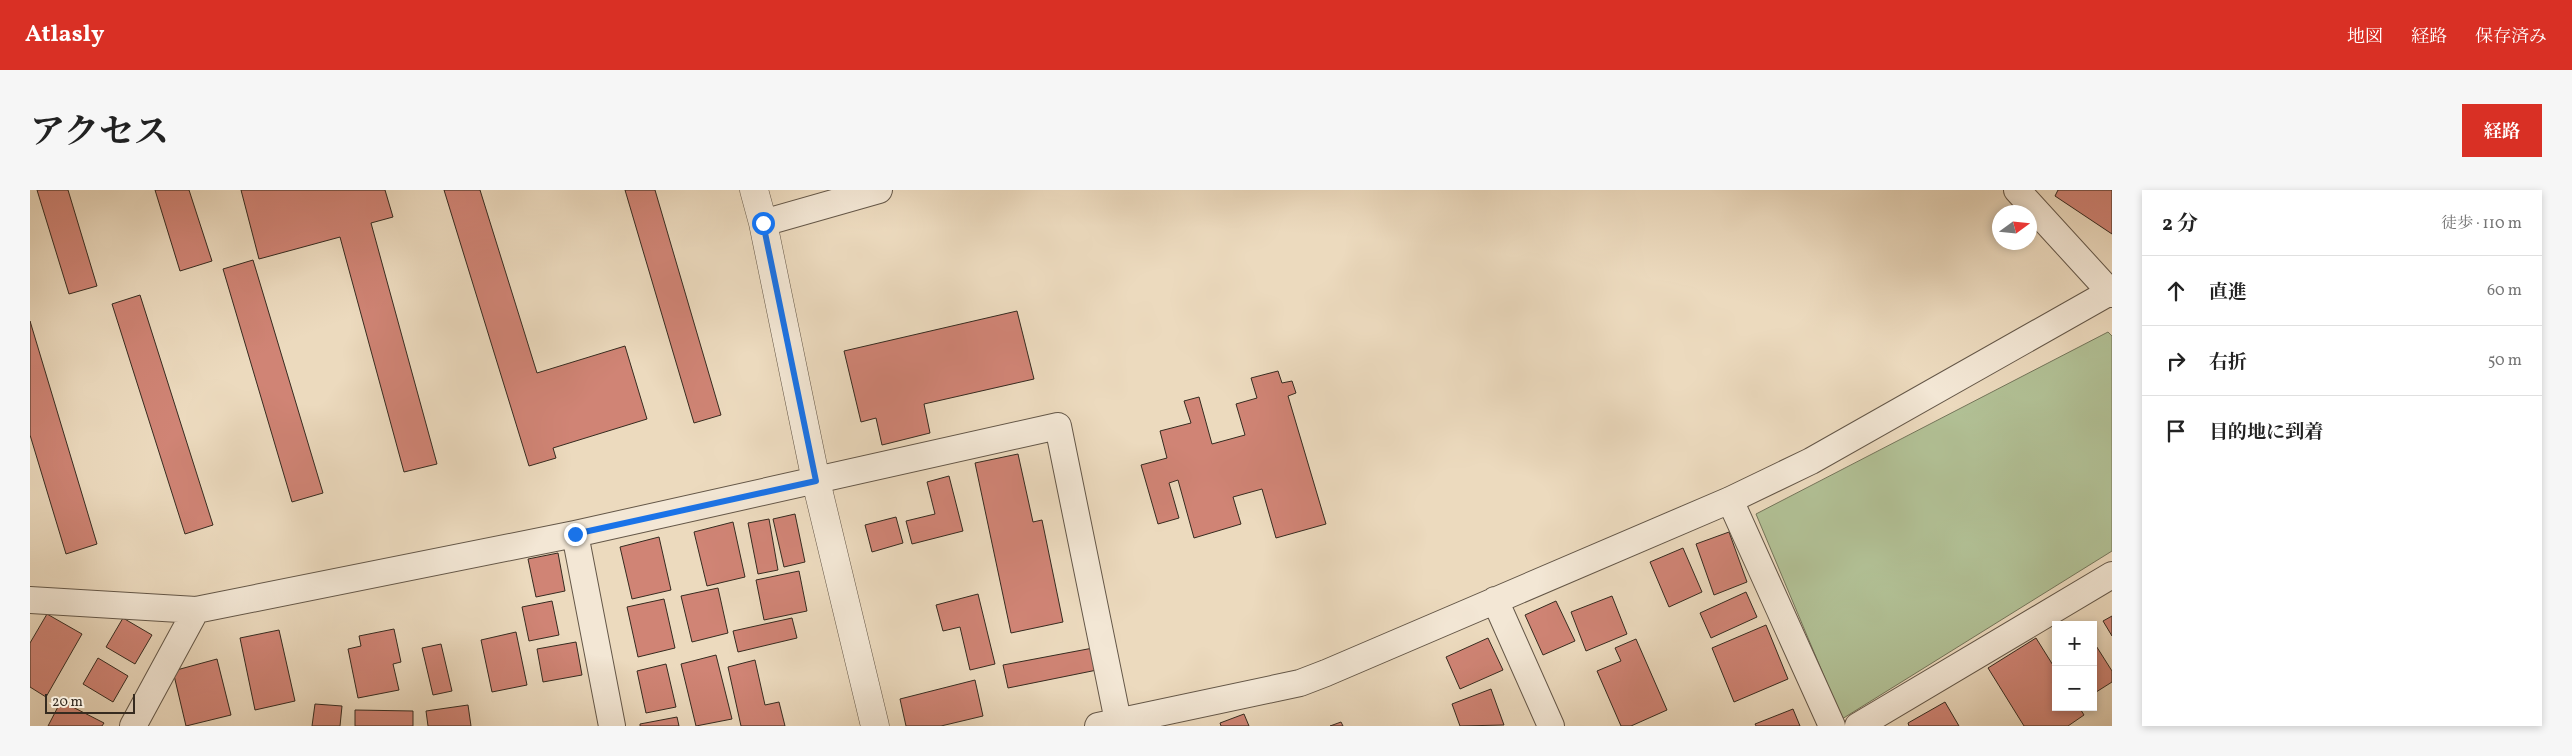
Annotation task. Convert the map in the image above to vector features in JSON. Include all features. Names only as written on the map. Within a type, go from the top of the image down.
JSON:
[{"type":"street","points":[[754,190],[763,223],[816,481],[875,726]]},
{"type":"street","points":[[763,223],[879,190]]},
{"type":"street","points":[[30,600],[196,610],[575,534],[1058,426],[1112,725],[1300,683],[1730,500],[1811,461],[2111,292],[2024,193]]},
{"type":"street","points":[[1730,500],[1832,726]]},
{"type":"street","points":[[575,534],[612,726]]},
{"type":"street","points":[[1858,726],[2112,575]]},
{"type":"street","points":[[1495,600],[1551,726]]},
{"type":"street","points":[[133,726],[196,610]]},
{"type":"green space","points":[[2108,332],[2112,336],[2112,551],[1842,719],[1756,514]]},
{"type":"building","points":[[37,190],[68,190],[97,286],[69,294]]},
{"type":"building","points":[[155,190],[189,190],[212,261],[180,271]]},
{"type":"building","points":[[241,190],[385,190],[393,217],[371,223],[437,464],[404,472],[340,237],[259,259]]},
{"type":"building","points":[[444,190],[480,190],[537,373],[625,346],[647,419],[553,448],[556,458],[529,466]]},
{"type":"building","points":[[625,190],[655,190],[721,415],[694,423]]},
{"type":"building","points":[[2058,190],[2112,190],[2112,234],[2055,196]]},
{"type":"building","points":[[253,260],[323,493],[292,502],[223,269]]},
{"type":"building","points":[[140,295],[213,525],[185,534],[112,304]]},
{"type":"building","points":[[1017,311],[1034,379],[924,404],[930,433],[882,445],[876,418],[861,422],[844,351]]},
{"type":"building","points":[[30,321],[97,544],[66,554],[30,435]]},
{"type":"building","points":[[1278,371],[1282,383],[1292,381],[1296,393],[1288,396],[1326,524],[1276,538],[1262,489],[1233,497],[1241,524],[1194,538],[1178,480],[1169,483],[1179,518],[1158,524],[1141,465],[1167,458],[1160,431],[1191,423],[1184,401],[1199,397],[1212,444],[1245,435],[1236,404],[1257,398],[1251,378]]},
{"type":"building","points":[[1018,454],[1033,522],[1042,520],[1063,622],[1011,633],[975,463]]},
{"type":"building","points":[[949,476],[963,531],[912,544],[906,521],[935,514],[927,482]]},
{"type":"building","points":[[795,514],[805,562],[784,567],[773,519]]},
{"type":"building","points":[[896,517],[903,543],[872,552],[865,525]]},
{"type":"building","points":[[769,519],[778,570],[758,574],[748,523]]},
{"type":"building","points":[[733,522],[745,577],[707,586],[694,532]]},
{"type":"building","points":[[1729,532],[1747,582],[1714,595],[1696,544]]},
{"type":"building","points":[[659,537],[671,590],[632,599],[620,547]]},
{"type":"building","points":[[1683,548],[1702,592],[1669,607],[1650,562]]},
{"type":"building","points":[[558,553],[565,591],[536,597],[528,559]]},
{"type":"building","points":[[799,571],[807,611],[764,620],[756,580]]},
{"type":"building","points":[[718,588],[728,633],[692,642],[681,596]]},
{"type":"building","points":[[1746,592],[1757,617],[1711,638],[1700,613]]},
{"type":"building","points":[[978,594],[995,664],[970,670],[960,627],[943,631],[936,605]]},
{"type":"building","points":[[1612,596],[1627,634],[1586,651],[1571,612]]},
{"type":"building","points":[[664,599],[675,648],[638,657],[627,607]]},
{"type":"building","points":[[552,601],[559,635],[529,641],[522,607]]},
{"type":"building","points":[[1556,601],[1575,641],[1543,655],[1525,615]]},
{"type":"building","points":[[47,614],[82,634],[46,697],[30,687],[30,643]]},
{"type":"building","points":[[2112,616],[2112,636],[2103,621]]},
{"type":"building","points":[[123,618],[152,635],[135,664],[106,647]]},
{"type":"building","points":[[792,618],[797,638],[738,652],[733,631]]},
{"type":"building","points":[[1766,625],[1788,679],[1734,702],[1712,648]]},
{"type":"building","points":[[394,629],[401,662],[393,664],[399,690],[358,698],[348,649],[361,646],[359,636]]},
{"type":"building","points":[[279,630],[295,701],[255,710],[240,638]]},
{"type":"building","points":[[516,632],[527,685],[492,692],[481,640]]},
{"type":"building","points":[[1488,638],[1503,670],[1460,689],[1446,657]]},
{"type":"building","points":[[2036,638],[2052,664],[2052,711],[2082,711],[2084,715],[2068,726],[2024,726],[1988,668]]},
{"type":"building","points":[[1636,639],[1667,710],[1631,726],[1621,726],[1597,671],[1621,661],[1615,648]]},
{"type":"building","points":[[576,642],[582,675],[543,682],[537,649]]},
{"type":"building","points":[[441,644],[452,691],[433,695],[422,648]]},
{"type":"building","points":[[2097,647],[2112,671],[2112,682],[2097,691]]},
{"type":"building","points":[[1093,648],[1097,670],[1008,688],[1003,665]]},
{"type":"building","points":[[716,655],[732,719],[696,726],[681,664]]},
{"type":"building","points":[[98,658],[128,676],[113,702],[83,684]]},
{"type":"building","points":[[217,659],[231,715],[186,726],[173,671]]},
{"type":"building","points":[[755,660],[765,705],[779,702],[785,726],[741,726],[728,667]]},
{"type":"building","points":[[666,664],[676,707],[646,713],[637,671]]},
{"type":"building","points":[[975,680],[983,716],[941,726],[906,726],[900,699]]},
{"type":"building","points":[[1491,689],[1504,725],[1460,726],[1452,704]]},
{"type":"building","points":[[61,701],[104,723],[102,726],[48,726]]},
{"type":"building","points":[[1945,702],[1959,726],[1909,726],[1908,723]]},
{"type":"building","points":[[315,704],[342,706],[340,726],[312,726]]},
{"type":"building","points":[[468,705],[471,726],[428,726],[426,711]]},
{"type":"building","points":[[1793,709],[1800,726],[1756,726],[1755,724]]},
{"type":"building","points":[[355,710],[413,711],[413,726],[355,726]]},
{"type":"building","points":[[1244,714],[1249,726],[1221,726],[1220,723]]},
{"type":"building","points":[[677,717],[679,726],[640,726],[640,724]]},
{"type":"building","points":[[1341,722],[1343,726],[1330,726]]},
{"type":"route","points":[[575,534],[816,481],[763,223]]}]
